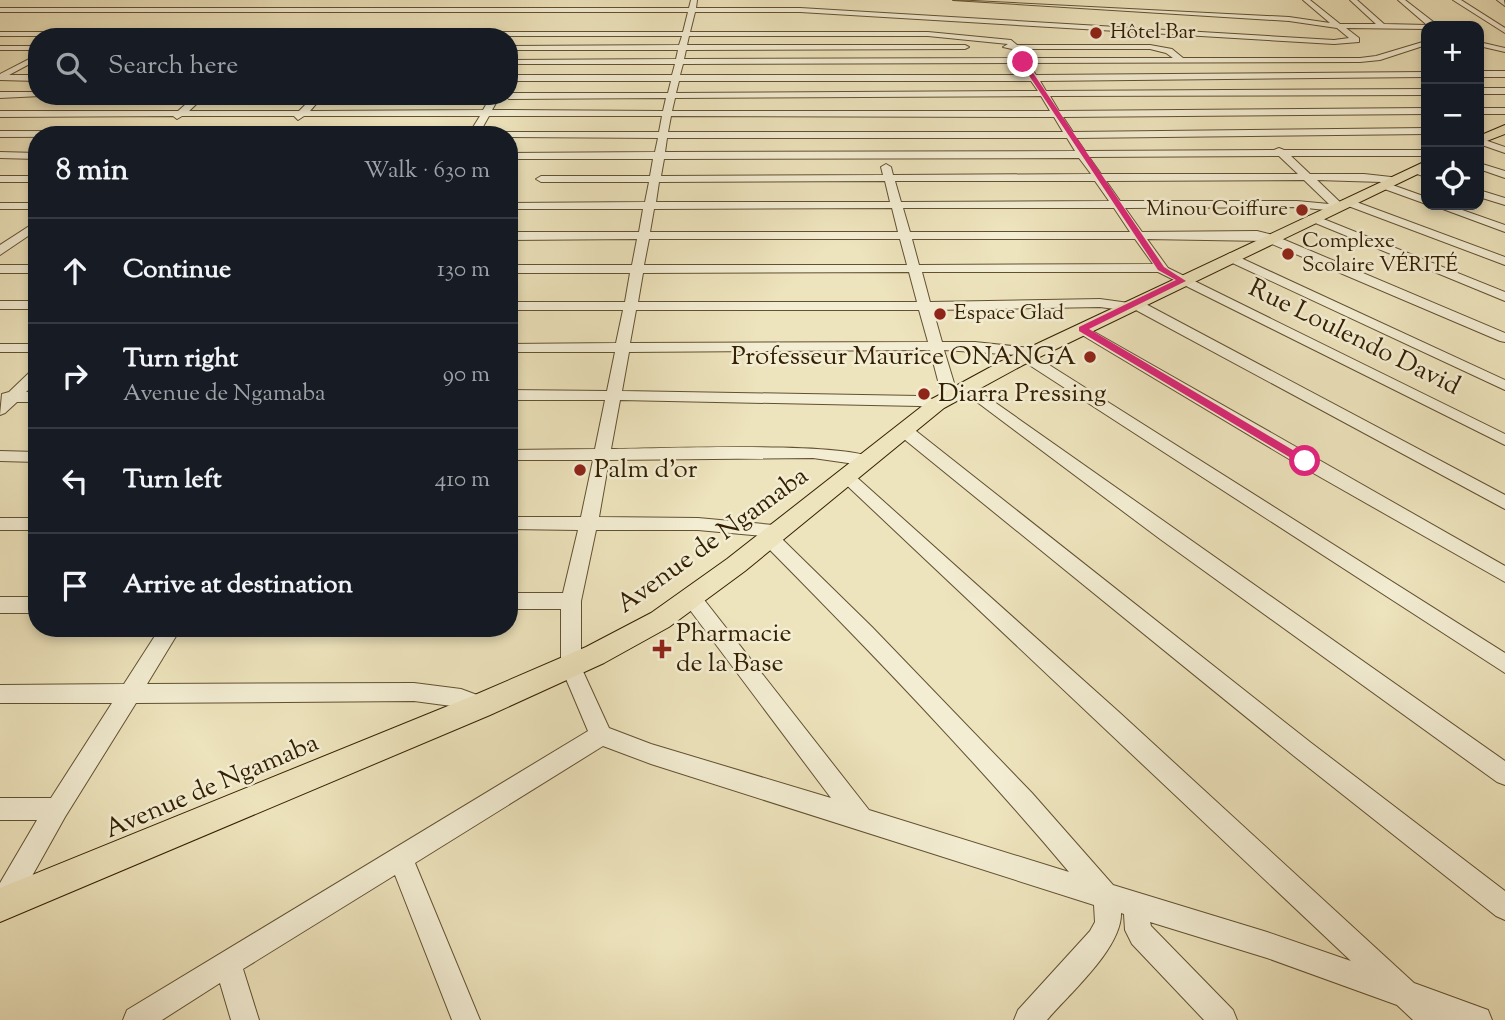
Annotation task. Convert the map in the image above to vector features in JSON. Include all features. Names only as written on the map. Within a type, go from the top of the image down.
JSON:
[{"type":"main road","points":[[1484,138],[1501,130]]},
{"type":"main road","name":"Avenue de Ngamaba","points":[[1,905],[571,667],[660,620],[774,535],[951,396],[1030,354],[1412,171]]},
{"type":"street","points":[[89,28],[142,0]]},
{"type":"street","points":[[288,28],[325,0]]},
{"type":"street","points":[[518,56],[556,0]]},
{"type":"street","points":[[780,10],[786,0]]},
{"type":"street","points":[[956,0],[1091,4],[1289,19],[1336,26],[1421,27]]},
{"type":"street","points":[[1170,0],[1175,12]]},
{"type":"street","points":[[518,34],[688,22],[850,23],[1095,27],[1356,40],[1306,0]]},
{"type":"street","points":[[1353,0],[1382,26]]},
{"type":"street","points":[[1401,0],[1427,21]]},
{"type":"street","points":[[1456,0],[1505,31]]},
{"type":"street","points":[[1500,0],[1505,4]]},
{"type":"street","points":[[405,1],[440,1]]},
{"type":"street","points":[[390,28],[416,1]]},
{"type":"street","points":[[1091,4],[1095,27]]},
{"type":"street","points":[[1302,8],[1316,9]]},
{"type":"street","points":[[0,10],[550,10],[688,22],[857,48],[1150,47]]},
{"type":"street","points":[[518,48],[780,10],[938,35],[1008,41],[1161,268]]},
{"type":"street","points":[[688,22],[642,236],[614,396],[571,601],[571,667],[601,735],[651,754],[1107,898],[1267,945],[1478,1020]]},
{"type":"street","points":[[518,61],[688,22],[859,62],[1369,59],[1421,44]]},
{"type":"street","points":[[850,23],[880,134],[887,178],[927,306],[951,396],[1177,541],[1505,774]]},
{"type":"street","points":[[1095,27],[1169,51],[1230,53]]},
{"type":"street","points":[[1492,31],[1505,31]]},
{"type":"street","points":[[0,34],[28,34]]},
{"type":"street","points":[[0,48],[28,48]]},
{"type":"street","points":[[1169,51],[1340,205]]},
{"type":"street","points":[[0,77],[28,62]]},
{"type":"street","points":[[518,76],[1033,78],[1421,74]]},
{"type":"street","points":[[1484,74],[1505,74]]},
{"type":"street","points":[[0,77],[28,78]]},
{"type":"street","points":[[1484,91],[1505,91]]},
{"type":"street","points":[[518,96],[1421,92]]},
{"type":"street","points":[[0,95],[28,95]]},
{"type":"street","points":[[163,126],[190,105]]},
{"type":"street","points":[[289,126],[310,105]]},
{"type":"street","points":[[478,126],[491,105]]},
{"type":"street","points":[[0,114],[1056,114],[1421,111]]},
{"type":"street","points":[[1484,111],[1505,111]]},
{"type":"street","points":[[518,134],[1070,135],[1421,131]]},
{"type":"street","points":[[0,134],[28,134]]},
{"type":"street","points":[[1484,143],[1505,150]]},
{"type":"street","points":[[518,156],[1283,154],[1412,171]]},
{"type":"street","points":[[0,155],[28,156]]},
{"type":"street","points":[[1484,168],[1505,175]]},
{"type":"street","points":[[541,179],[1101,179],[1308,177],[1412,171]]},
{"type":"street","points":[[1412,171],[1421,190]]},
{"type":"street","points":[[0,179],[28,179]]},
{"type":"street","points":[[1484,194],[1505,202]]},
{"type":"street","points":[[518,206],[1340,205],[1505,261]]},
{"type":"street","points":[[0,206],[28,206]]},
{"type":"street","points":[[1452,210],[1505,229]]},
{"type":"street","points":[[1312,218],[1505,298]]},
{"type":"street","points":[[0,251],[28,230]]},
{"type":"street","points":[[518,236],[1244,234],[1269,238],[1505,338]]},
{"type":"street","points":[[0,236],[28,235]]},
{"type":"street","points":[[1230,257],[1505,386]]},
{"type":"street","points":[[518,269],[1161,268]]},
{"type":"street","name":"Rue Loulendo David","points":[[1161,268],[1182,281],[1505,440]]},
{"type":"street","points":[[0,269],[28,269]]},
{"type":"street","points":[[0,305],[28,305]]},
{"type":"street","points":[[518,306],[1132,305],[1505,503]]},
{"type":"street","points":[[1082,329],[1505,575]]},
{"type":"street","points":[[518,348],[995,346],[1030,354],[1505,664]]},
{"type":"street","points":[[0,348],[28,348]]},
{"type":"street","points":[[0,411],[7,397],[28,380]]},
{"type":"street","points":[[518,395],[736,396],[919,401],[951,396]]},
{"type":"street","points":[[7,397],[28,397]]},
{"type":"street","points":[[905,431],[1302,749],[1505,907]]},
{"type":"street","points":[[518,455],[813,453],[869,461]]},
{"type":"street","points":[[0,456],[28,457]]},
{"type":"street","points":[[847,478],[1433,1020]]},
{"type":"street","points":[[518,523],[733,525],[774,535],[1015,792],[1107,898],[1108,924],[1099,940],[1028,1020]]},
{"type":"street","points":[[0,524],[28,524]]},
{"type":"street","points":[[691,597],[861,819]]},
{"type":"street","points":[[518,601],[571,601]]},
{"type":"street","points":[[0,605],[28,605]]},
{"type":"street","points":[[1,905],[57,808],[166,637]]},
{"type":"street","points":[[0,694],[414,692],[461,698],[480,706]]},
{"type":"street","points":[[137,1020],[601,735]]},
{"type":"street","points":[[0,809],[57,808]]},
{"type":"street","points":[[401,860],[466,1020]]},
{"type":"street","points":[[1136,905],[1138,930],[1141,935],[1223,1020]]},
{"type":"street","points":[[228,962],[245,1020]]},
{"type":"place","name":"Hôtel Bar","points":[[1096,33]]},
{"type":"place","name":"Minou Coiffure","points":[[1302,210]]},
{"type":"place","name":"Complexe Scolaire VÉRITÉ","points":[[1288,254]]},
{"type":"place","name":"Espace Glad","points":[[940,314]]},
{"type":"place","name":"Professeur Maurice ONANGA","points":[[1090,357]]},
{"type":"place","name":"Diarra Pressing","points":[[924,394]]},
{"type":"place","name":"Palm d'or","points":[[580,470]]},
{"type":"place","name":"Pharmacie de la Base","points":[[662,649]]},
{"type":"route","points":[[1023,62],[1083,156],[1161,268],[1182,281],[1082,329],[1305,461]]}]
